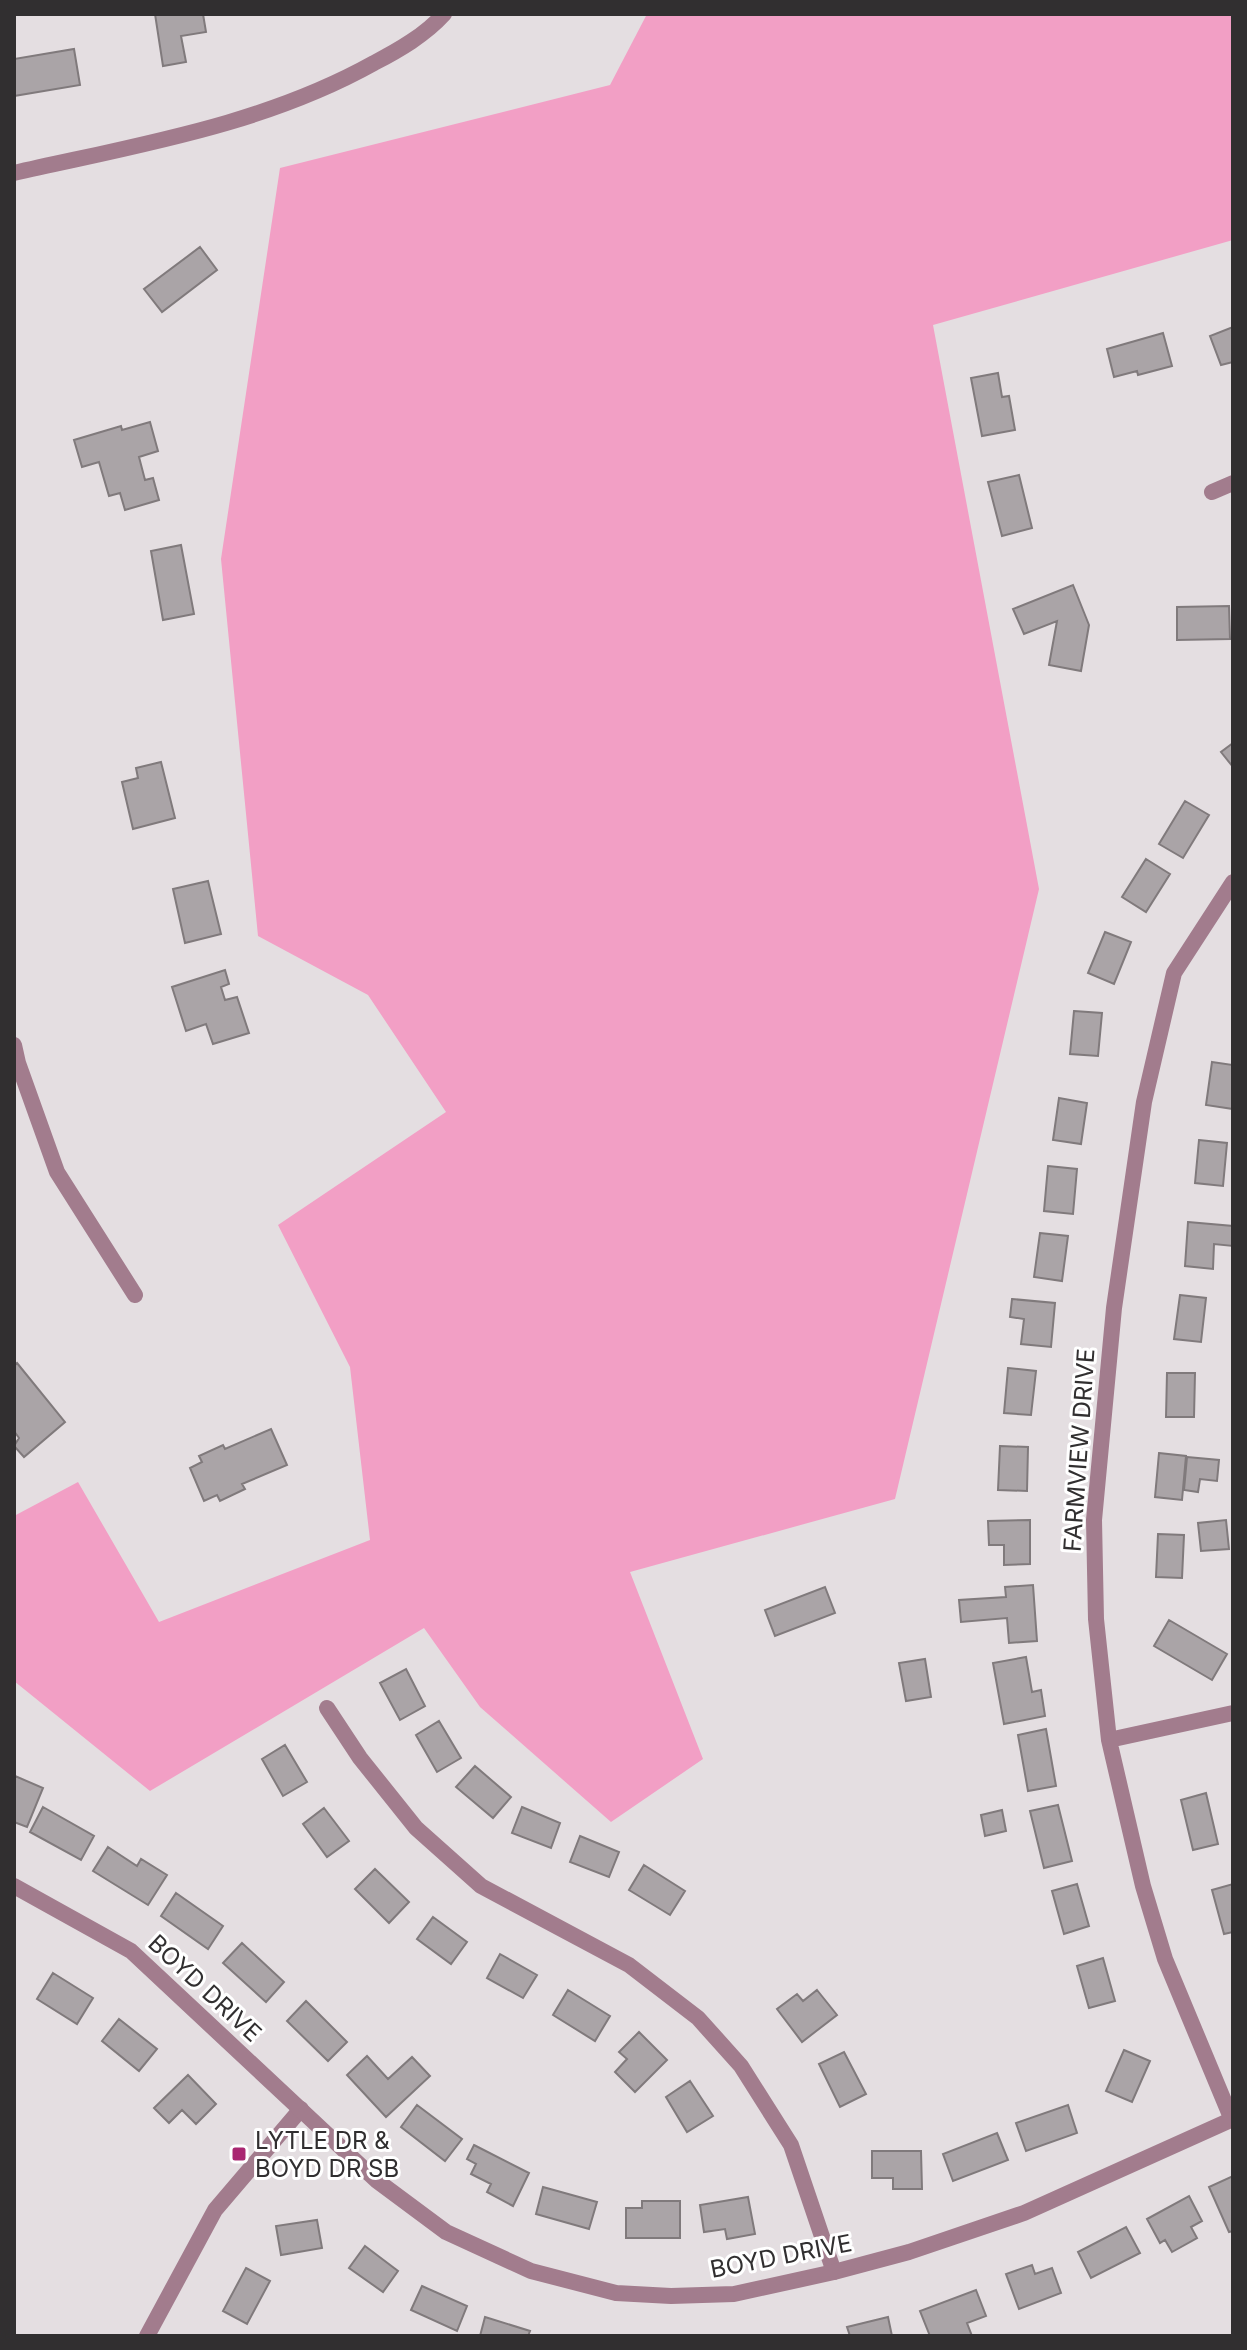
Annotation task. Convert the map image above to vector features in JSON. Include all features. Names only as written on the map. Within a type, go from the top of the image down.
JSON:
[{"type":"street","points":[[14,173],[201,131],[279,107],[350,77],[393,53],[444,14]]},
{"type":"street","points":[[1212,492],[1233,483]]},
{"type":"street","name":"FARMVIEW DRIVE","points":[[1232,2119],[1165,1959],[1143,1886],[1109,1740],[1096,1619],[1094,1520],[1116,1292],[1144,1102],[1174,973],[1233,882]]},
{"type":"street","points":[[14,1045],[57,1172],[135,1295]]},
{"type":"street","points":[[327,1708],[360,1758],[416,1828],[481,1886],[629,1965],[698,2018],[724,2046],[741,2066],[791,2145],[834,2272]]},
{"type":"street","points":[[1109,1740],[1233,1713]]},
{"type":"street","name":"BOYD DRIVE","points":[[14,1886],[131,1951],[376,2180],[446,2232],[531,2271],[616,2293],[671,2296],[734,2294],[909,2252],[1024,2213],[1232,2119]]},
{"type":"street","points":[[147,2336],[215,2210],[301,2109]]},
{"type":"shaded area","points":[[647,14],[1233,14],[1233,240],[933,325],[1039,889],[895,1499],[630,1572],[703,1759],[611,1822],[480,1707],[424,1628],[150,1791],[14,1681],[14,1516],[78,1482],[159,1622],[370,1540],[350,1367],[278,1225],[446,1112],[368,995],[258,936],[221,559],[280,168],[610,85]]},
{"type":"building","points":[[155,14],[203,14],[206,32],[181,36],[186,62],[163,66]]},
{"type":"building","points":[[74,49],[80,85],[14,96],[14,59]]},
{"type":"building","points":[[200,247],[217,270],[162,312],[144,289]]},
{"type":"building","points":[[1233,327],[1233,362],[1221,365],[1210,336]]},
{"type":"building","points":[[1163,333],[1172,366],[1138,375],[1137,371],[1114,377],[1107,349]]},
{"type":"building","points":[[998,373],[1002,397],[1009,396],[1015,430],[982,436],[971,378]]},
{"type":"building","points":[[150,422],[158,451],[139,457],[145,480],[153,478],[159,500],[125,510],[120,493],[109,496],[99,462],[82,467],[74,440],[121,426],[122,430]]},
{"type":"building","points":[[1019,475],[1032,528],[1002,536],[988,482]]},
{"type":"building","points":[[181,545],[194,614],[163,620],[151,551]]},
{"type":"building","points":[[1073,585],[1089,625],[1081,671],[1049,665],[1057,621],[1024,634],[1013,609]]},
{"type":"building","points":[[1229,606],[1230,639],[1177,640],[1177,607]]},
{"type":"building","points":[[1233,743],[1233,767],[1221,752]]},
{"type":"building","points":[[161,762],[175,818],[133,829],[122,782],[138,778],[136,768]]},
{"type":"building","points":[[1185,801],[1209,815],[1183,858],[1159,844]]},
{"type":"building","points":[[1146,859],[1170,874],[1146,912],[1122,897]]},
{"type":"building","points":[[208,881],[221,934],[185,943],[173,889]]},
{"type":"building","points":[[1105,932],[1131,942],[1114,984],[1088,973]]},
{"type":"building","points":[[225,970],[229,984],[221,987],[225,1000],[237,997],[249,1033],[213,1044],[206,1024],[186,1031],[172,987]]},
{"type":"building","points":[[1074,1011],[1102,1013],[1098,1056],[1070,1054]]},
{"type":"building","points":[[1212,1062],[1233,1065],[1233,1109],[1206,1105]]},
{"type":"building","points":[[1059,1098],[1087,1103],[1081,1144],[1053,1140]]},
{"type":"building","points":[[1199,1140],[1227,1143],[1223,1186],[1195,1183]]},
{"type":"building","points":[[1048,1166],[1077,1169],[1073,1214],[1044,1211]]},
{"type":"building","points":[[1188,1222],[1233,1226],[1233,1246],[1214,1244],[1213,1269],[1185,1266]]},
{"type":"building","points":[[1040,1233],[1068,1236],[1062,1281],[1034,1277]]},
{"type":"building","points":[[1180,1295],[1206,1298],[1201,1342],[1174,1339]]},
{"type":"building","points":[[1012,1299],[1055,1303],[1051,1347],[1021,1344],[1024,1319],[1010,1317]]},
{"type":"building","points":[[17,1363],[65,1422],[24,1457],[14,1446],[19,1438],[14,1431],[14,1366]]},
{"type":"building","points":[[1008,1368],[1036,1371],[1031,1415],[1004,1413]]},
{"type":"building","points":[[1167,1373],[1195,1373],[1194,1417],[1166,1417]]},
{"type":"building","points":[[271,1429],[287,1465],[242,1484],[245,1489],[220,1501],[217,1495],[204,1501],[190,1468],[202,1462],[199,1456],[223,1445],[225,1449]]},
{"type":"building","points":[[1000,1446],[1028,1447],[1027,1491],[998,1490]]},
{"type":"building","points":[[1159,1453],[1186,1456],[1182,1500],[1155,1497]]},
{"type":"building","points":[[1187,1457],[1219,1460],[1217,1481],[1200,1479],[1198,1492],[1184,1490]]},
{"type":"building","points":[[1030,1520],[1030,1564],[1004,1565],[1004,1545],[989,1545],[988,1521]]},
{"type":"building","points":[[1226,1520],[1229,1549],[1201,1551],[1198,1523]]},
{"type":"building","points":[[1158,1534],[1184,1535],[1182,1578],[1156,1577]]},
{"type":"building","points":[[1033,1585],[1037,1641],[1009,1643],[1007,1618],[961,1622],[959,1600],[1006,1597],[1005,1587]]},
{"type":"building","points":[[825,1587],[835,1613],[775,1636],[765,1610]]},
{"type":"building","points":[[1169,1620],[1227,1654],[1212,1680],[1154,1646]]},
{"type":"building","points":[[1026,1657],[1032,1692],[1041,1690],[1045,1716],[1004,1724],[993,1663]]},
{"type":"building","points":[[925,1659],[931,1697],[906,1701],[899,1663]]},
{"type":"building","points":[[406,1669],[425,1706],[400,1720],[380,1683]]},
{"type":"building","points":[[439,1721],[461,1758],[437,1772],[416,1735]]},
{"type":"building","points":[[1046,1729],[1056,1786],[1028,1791],[1018,1735]]},
{"type":"building","points":[[285,1745],[307,1782],[283,1796],[262,1759]]},
{"type":"building","points":[[475,1766],[511,1797],[493,1818],[456,1787]]},
{"type":"building","points":[[15,1776],[43,1788],[27,1827],[14,1822]]},
{"type":"building","points":[[1206,1793],[1218,1844],[1193,1850],[1181,1800]]},
{"type":"building","points":[[1058,1805],[1072,1861],[1044,1868],[1030,1811]]},
{"type":"building","points":[[43,1807],[94,1836],[81,1860],[30,1832]]},
{"type":"building","points":[[522,1807],[560,1823],[551,1848],[512,1833]]},
{"type":"building","points":[[324,1808],[349,1841],[327,1857],[303,1824]]},
{"type":"building","points":[[1002,1810],[1006,1831],[985,1836],[981,1815]]},
{"type":"building","points":[[580,1836],[619,1852],[609,1877],[570,1862]]},
{"type":"building","points":[[108,1847],[137,1866],[141,1859],[167,1875],[148,1905],[93,1871]]},
{"type":"building","points":[[644,1865],[685,1891],[670,1915],[629,1890]]},
{"type":"building","points":[[375,1869],[409,1902],[389,1923],[355,1889]]},
{"type":"building","points":[[1077,1884],[1089,1926],[1064,1934],[1052,1891]]},
{"type":"building","points":[[1233,1884],[1233,1932],[1224,1934],[1212,1890]]},
{"type":"building","points":[[176,1893],[223,1926],[208,1949],[161,1916]]},
{"type":"building","points":[[433,1917],[467,1942],[451,1964],[417,1939]]},
{"type":"building","points":[[242,1943],[284,1982],[266,2002],[223,1963]]},
{"type":"building","points":[[500,1954],[537,1975],[523,1998],[487,1978]]},
{"type":"building","points":[[1103,1958],[1115,2001],[1089,2008],[1077,1966]]},
{"type":"building","points":[[53,1973],[93,1998],[77,2024],[37,1999]]},
{"type":"building","points":[[568,1990],[610,2016],[595,2041],[553,2015]]},
{"type":"building","points":[[817,1990],[837,2015],[802,2042],[777,2009],[797,1994],[803,2001]]},
{"type":"building","points":[[306,2001],[347,2042],[328,2061],[287,2021]]},
{"type":"building","points":[[119,2019],[157,2049],[139,2071],[102,2041]]},
{"type":"building","points":[[639,2032],[667,2060],[635,2092],[615,2072],[627,2059],[619,2052]]},
{"type":"building","points":[[1124,2050],[1150,2061],[1132,2102],[1106,2091]]},
{"type":"building","points":[[844,2052],[866,2094],[840,2107],[819,2064]]},
{"type":"building","points":[[367,2056],[388,2079],[412,2057],[430,2076],[386,2117],[347,2075]]},
{"type":"building","points":[[188,2075],[216,2104],[196,2124],[182,2110],[169,2123],[154,2108]]},
{"type":"building","points":[[690,2081],[713,2116],[687,2132],[666,2097]]},
{"type":"building","points":[[417,2105],[462,2139],[445,2161],[401,2127]]},
{"type":"building","points":[[1068,2105],[1077,2133],[1026,2151],[1016,2123]]},
{"type":"building","points":[[997,2133],[1008,2160],[953,2181],[943,2154]]},
{"type":"building","points":[[474,2145],[529,2173],[513,2206],[487,2192],[491,2184],[471,2174],[476,2164],[467,2159]]},
{"type":"building","points":[[872,2151],[921,2151],[922,2189],[893,2189],[893,2178],[872,2178]]},
{"type":"building","points":[[1233,2176],[1233,2231],[1229,2232],[1209,2187]]},
{"type":"building","points":[[543,2187],[597,2202],[589,2229],[536,2214]]},
{"type":"building","points":[[1189,2196],[1202,2221],[1191,2227],[1197,2238],[1172,2252],[1165,2240],[1160,2243],[1147,2219]]},
{"type":"building","points":[[748,2197],[755,2234],[727,2239],[725,2229],[704,2232],[700,2205]]},
{"type":"building","points":[[642,2201],[680,2201],[680,2238],[626,2238],[626,2208],[642,2208]]},
{"type":"building","points":[[317,2220],[322,2248],[281,2255],[276,2226]]},
{"type":"building","points":[[1126,2227],[1140,2253],[1091,2278],[1078,2252]]},
{"type":"building","points":[[365,2246],[398,2271],[383,2292],[349,2268]]},
{"type":"building","points":[[1032,2265],[1035,2274],[1052,2268],[1061,2293],[1019,2309],[1006,2274]]},
{"type":"building","points":[[246,2268],[270,2281],[247,2324],[223,2311]]},
{"type":"building","points":[[422,2286],[467,2306],[457,2331],[411,2310]]},
{"type":"building","points":[[976,2290],[986,2316],[967,2323],[972,2336],[930,2336],[920,2311]]},
{"type":"building","points":[[485,2317],[530,2331],[528,2336],[480,2336]]},
{"type":"building","points":[[888,2317],[892,2336],[850,2336],[847,2327]]},
{"type":"place","name":"LYTLE DR & BOYD DR SB","points":[[239,2154]]}]
